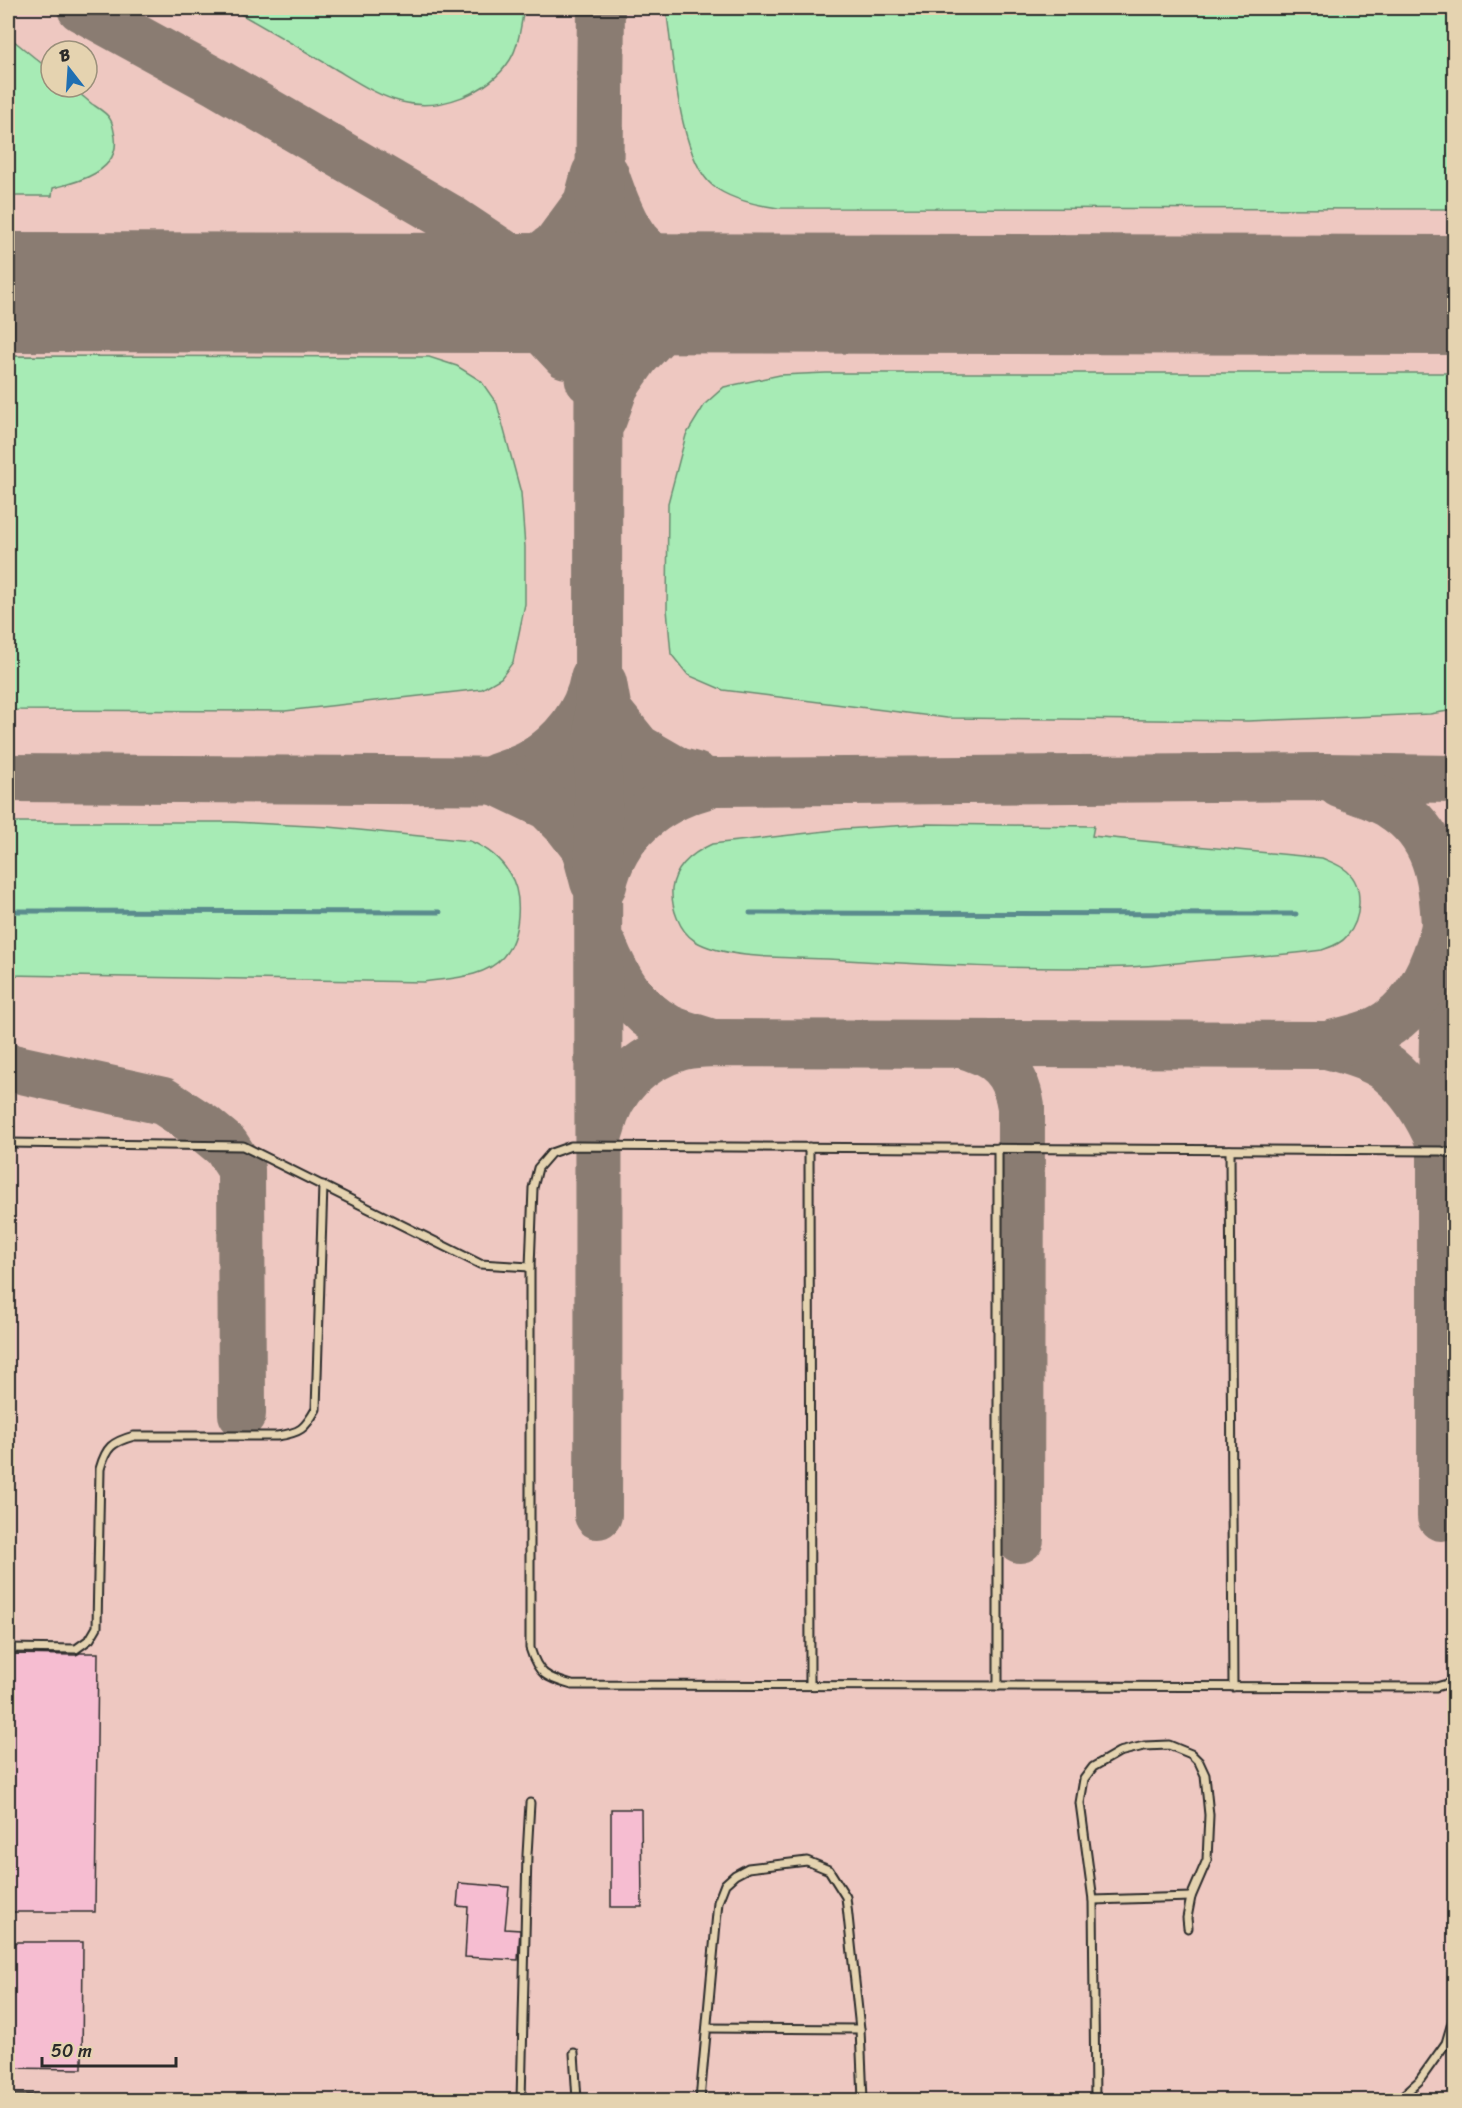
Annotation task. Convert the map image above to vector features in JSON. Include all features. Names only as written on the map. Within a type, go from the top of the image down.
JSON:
[{"type":"lane","points":[[8,1143],[243,1146],[480,1264],[530,1267]]},
{"type":"lane","points":[[1455,1154],[1441,1151],[571,1146],[550,1154],[538,1168],[533,1188],[530,1267],[530,1648],[536,1666],[550,1679],[572,1685],[1436,1687],[1455,1682]]},
{"type":"lane","points":[[809,1147],[810,1685]]},
{"type":"lane","points":[[998,1148],[998,1686]]},
{"type":"lane","points":[[1230,1150],[1233,1687]]},
{"type":"lane","points":[[8,1648],[76,1649],[90,1639],[97,1627],[100,1468],[104,1453],[118,1440],[134,1436],[278,1436],[294,1434],[307,1425],[316,1409],[322,1185]]},
{"type":"lane","points":[[1095,2100],[1093,1900],[1080,1803],[1084,1779],[1093,1767],[1119,1752],[1144,1746],[1169,1745],[1191,1754],[1199,1762],[1205,1775],[1209,1815],[1207,1860],[1191,1897],[1187,1918],[1188,1928]]},
{"type":"lane","points":[[521,2100],[530,1803]]},
{"type":"lane","points":[[700,2100],[718,1902],[725,1884],[748,1868],[807,1861],[829,1870],[846,1897],[860,2029],[863,2100]]},
{"type":"lane","points":[[1093,1900],[1191,1897]]},
{"type":"lane","points":[[1398,2100],[1419,2081],[1446,2043],[1455,2016]]},
{"type":"lane","points":[[707,2028],[860,2029]]},
{"type":"lane","points":[[574,2053],[577,2100]]},
{"type":"lane","points":[[8,2099],[77,2100]]},
{"type":"shaded area","points":[[8,8],[1454,8],[1454,2100],[8,2100]]},
{"type":"green space","points":[[230,8],[524,8],[516,48],[501,72],[489,82],[462,97],[447,102],[416,104],[402,102],[375,92]]},
{"type":"green space","points":[[666,8],[1454,8],[1454,209],[778,208],[753,203],[728,195],[713,186],[701,172],[692,152],[679,103]]},
{"type":"green space","points":[[8,36],[39,61],[39,99],[86,99],[107,115],[111,121],[115,149],[111,158],[96,173],[53,188],[52,196],[8,196]]},
{"type":"green space","points":[[8,356],[429,357],[457,366],[481,381],[497,404],[521,493],[525,547],[525,604],[513,662],[501,678],[482,689],[285,711],[8,710]]},
{"type":"green space","points":[[826,373],[1454,373],[1454,710],[1430,714],[1248,721],[947,718],[723,690],[688,675],[671,654],[667,609],[668,503],[686,435],[705,404],[724,387],[780,375]]},
{"type":"green space","points":[[8,822],[233,822],[329,827],[470,841],[482,847],[502,863],[514,882],[518,904],[516,928],[509,949],[496,964],[466,976],[424,982],[8,975]]},
{"type":"green space","points":[[926,824],[1094,826],[1092,836],[1322,858],[1341,867],[1353,878],[1359,894],[1358,913],[1345,939],[1322,950],[1148,966],[1090,968],[940,965],[741,955],[724,952],[695,941],[689,937],[677,918],[672,889],[677,874],[691,856],[712,844],[844,829]]},
{"type":"building","points":[[98,1653],[95,1912],[8,1912],[8,1654],[76,1655]]},
{"type":"building","points":[[611,1809],[641,1809],[642,1907],[611,1907]]},
{"type":"building","points":[[459,1883],[509,1887],[505,1929],[520,1930],[518,1960],[465,1957],[468,1907],[457,1906]]},
{"type":"building","points":[[8,1942],[83,1942],[82,2069],[8,2068]]},
{"type":"waterway","points":[[8,911],[440,912]]},
{"type":"waterway","points":[[750,913],[1296,914]]},
{"type":"taxiway","points":[[81,8],[218,83],[448,217],[525,268],[572,330],[586,363],[589,380]]},
{"type":"taxiway","points":[[598,1515],[598,385],[601,8]]},
{"type":"taxiway","points":[[566,355],[536,323],[484,293],[515,275],[556,245],[587,203],[595,174]]},
{"type":"taxiway","points":[[605,174],[626,226],[646,251],[657,260],[683,274],[738,293]]},
{"type":"taxiway","points":[[603,419],[615,386],[636,356],[661,329],[694,306],[738,293]]},
{"type":"taxiway","points":[[497,777],[532,763],[564,737],[580,716],[594,678]]},
{"type":"taxiway","points":[[603,683],[608,711],[638,748],[678,771],[696,776]]},
{"type":"taxiway","points":[[8,778],[718,782],[1325,777],[1454,779]]},
{"type":"taxiway","points":[[498,782],[548,806],[568,826],[585,848],[594,882]]},
{"type":"taxiway","points":[[1340,784],[1380,799],[1407,817],[1428,844],[1435,859],[1442,891],[1445,927],[1441,1145],[1441,1517]]},
{"type":"taxiway","points":[[603,885],[608,866],[627,835],[639,821],[669,800],[704,786]]},
{"type":"taxiway","points":[[601,1128],[612,1100],[629,1077],[640,1067],[665,1052],[691,1045],[712,1043],[1327,1045],[1375,1031],[1400,1014],[1410,1004],[1426,980],[1445,927]]},
{"type":"taxiway","points":[[603,946],[614,971],[628,993],[645,1012],[668,1028],[712,1043]]},
{"type":"taxiway","points":[[961,1044],[985,1053],[1002,1065],[1014,1083],[1021,1107],[1020,1539]]},
{"type":"taxiway","points":[[1327,1045],[1359,1054],[1388,1069],[1405,1085],[1419,1104],[1441,1145]]},
{"type":"taxiway","points":[[8,1067],[163,1101],[203,1127],[226,1146],[241,1169],[242,1414]]},
{"type":"runway","points":[[8,292],[1454,295]]}]
